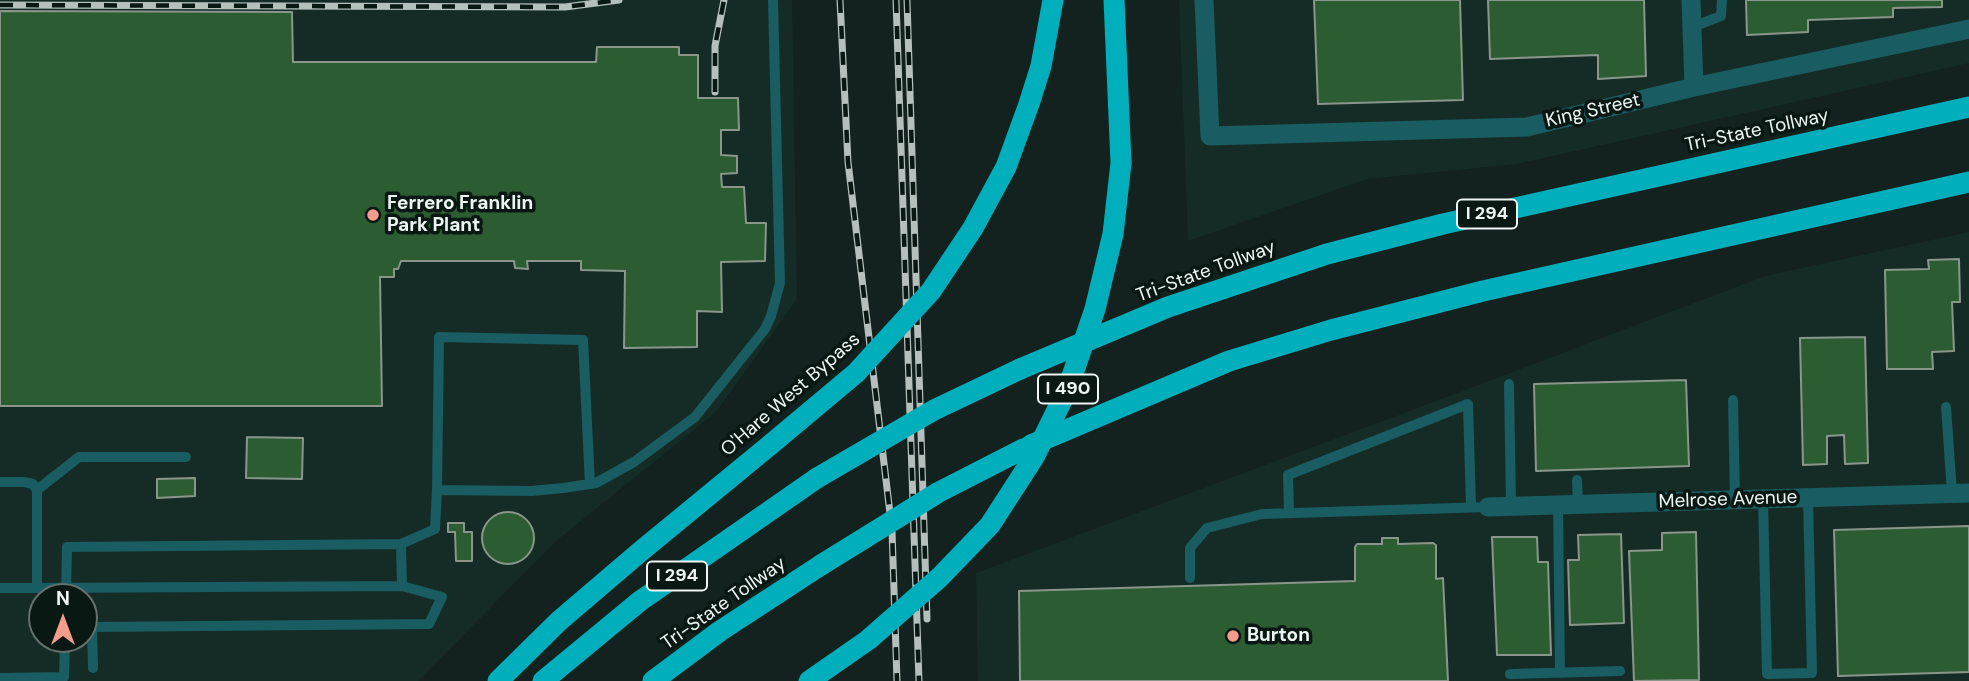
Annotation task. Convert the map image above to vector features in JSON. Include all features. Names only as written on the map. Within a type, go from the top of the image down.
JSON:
[{"type":"highway","name":"O'Hare West Bypass","points":[[498,681],[559,621],[856,373],[931,291],[973,228],[1006,167],[1041,66],[1053,0]]},
{"type":"highway","name":"I 490","points":[[809,681],[868,640],[940,577],[990,526],[1034,457],[1068,388],[1095,309],[1113,234],[1121,163],[1114,0]]},
{"type":"highway","name":"Tri-State Tollway","points":[[543,681],[640,601],[817,478],[934,410],[1020,369],[1168,307],[1327,254],[1443,224],[1969,107]]},
{"type":"highway","name":"Tri-State Tollway","points":[[653,681],[720,631],[939,492],[1023,449],[1228,361],[1331,330],[1483,290],[1969,182]]},
{"type":"street","name":"King Street","points":[[1204,0],[1210,136],[1527,127],[1694,87],[1969,29]]},
{"type":"street","points":[[1691,0],[1694,87]]},
{"type":"street","name":"Melrose Avenue","points":[[1479,507],[1960,493]]},
{"type":"lane","points":[[437,490],[532,491],[596,483],[634,462],[695,418],[765,329],[780,283],[773,0]]},
{"type":"lane","points":[[1692,27],[1721,16],[1722,0]]},
{"type":"lane","points":[[66,583],[67,547],[401,544],[436,529],[439,337],[583,340],[590,484]]},
{"type":"lane","points":[[1508,383],[1511,506]]},
{"type":"lane","points":[[1733,400],[1735,500]]},
{"type":"lane","points":[[1190,578],[1190,548],[1207,528],[1262,514],[1479,507],[1468,404],[1287,475],[1289,513]]},
{"type":"lane","points":[[1946,407],[1960,493]]},
{"type":"lane","points":[[37,490],[79,457],[186,457]]},
{"type":"lane","points":[[1560,673],[1568,505],[1577,480]]},
{"type":"lane","points":[[0,482],[24,482],[33,484],[37,490],[37,583]]},
{"type":"lane","points":[[1763,499],[1766,674],[1812,673],[1808,498]]},
{"type":"lane","points":[[401,544],[402,586]]},
{"type":"lane","points":[[98,591],[402,586],[442,597],[429,624],[98,627]]},
{"type":"lane","points":[[0,588],[28,588]]},
{"type":"lane","points":[[0,678],[64,677],[65,653]]},
{"type":"lane","points":[[91,653],[93,668]]},
{"type":"lane","points":[[1510,674],[1620,671]]},
{"type":"shaded area","points":[[0,0],[792,0],[797,299],[716,412],[556,541],[418,681],[0,681]]},
{"type":"shaded area","points":[[1179,0],[1969,0],[1969,63],[1517,164],[1367,179],[1188,241]]},
{"type":"shaded area","points":[[1969,232],[1969,681],[978,681],[976,573],[1765,276]]},
{"type":"building","points":[[1314,0],[1460,0],[1463,100],[1318,104]]},
{"type":"building","points":[[1488,0],[1644,0],[1646,76],[1598,79],[1598,55],[1490,59]]},
{"type":"building","points":[[1746,0],[1942,0],[1942,7],[1893,8],[1893,17],[1808,20],[1808,32],[1747,35]]},
{"type":"building","name":"Ferrero Franklin Park Plant","points":[[0,11],[292,12],[293,62],[596,62],[597,47],[679,47],[679,55],[698,55],[698,98],[738,98],[739,130],[721,130],[721,155],[737,156],[737,173],[721,174],[722,187],[744,187],[746,223],[766,223],[765,261],[721,262],[722,312],[697,311],[697,347],[624,348],[625,271],[581,270],[581,261],[527,261],[528,269],[515,268],[514,261],[401,261],[398,269],[394,269],[394,277],[380,277],[382,406],[0,406]]},
{"type":"building","points":[[1959,259],[1960,302],[1952,302],[1954,351],[1932,352],[1933,369],[1887,369],[1885,270],[1929,269],[1928,260]]},
{"type":"building","points":[[1865,337],[1868,463],[1845,464],[1844,435],[1827,436],[1827,464],[1803,465],[1800,338]]},
{"type":"building","points":[[1686,380],[1689,466],[1536,471],[1534,384]]},
{"type":"building","points":[[247,437],[303,438],[302,479],[246,478]]},
{"type":"building","points":[[195,478],[195,496],[157,498],[157,479]]},
{"type":"building","points":[[508,512],[518,514],[526,520],[532,528],[532,548],[526,556],[518,562],[508,564],[498,562],[490,556],[484,548],[482,538],[484,528],[490,520],[498,514]]},
{"type":"building","points":[[448,523],[464,523],[464,532],[472,532],[472,561],[456,561],[455,532],[448,532]]},
{"type":"building","points":[[1969,526],[1969,672],[1838,676],[1834,530]]},
{"type":"building","points":[[1696,532],[1699,680],[1634,681],[1629,551],[1662,550],[1662,533]]},
{"type":"building","points":[[1621,534],[1624,623],[1570,625],[1568,560],[1579,560],[1578,535]]},
{"type":"building","points":[[1492,537],[1537,537],[1538,562],[1548,562],[1551,655],[1497,655]]},
{"type":"building","name":"Burton","points":[[1382,538],[1398,538],[1398,544],[1436,545],[1436,579],[1443,578],[1448,681],[1020,681],[1019,591],[1355,581],[1355,547],[1357,544],[1382,544]]},
{"type":"railway","points":[[0,5],[565,7],[619,0]]},
{"type":"railway","points":[[715,92],[715,46],[724,0]]},
{"type":"railway","points":[[840,0],[848,162],[892,530],[897,681]]},
{"type":"railway","points":[[896,0],[919,681]]},
{"type":"railway","points":[[907,0],[927,619]]},
{"type":"place","name":"Ferrero Franklin Park Plant","points":[[373,215]]},
{"type":"place","name":"Burton","points":[[1233,636]]}]
